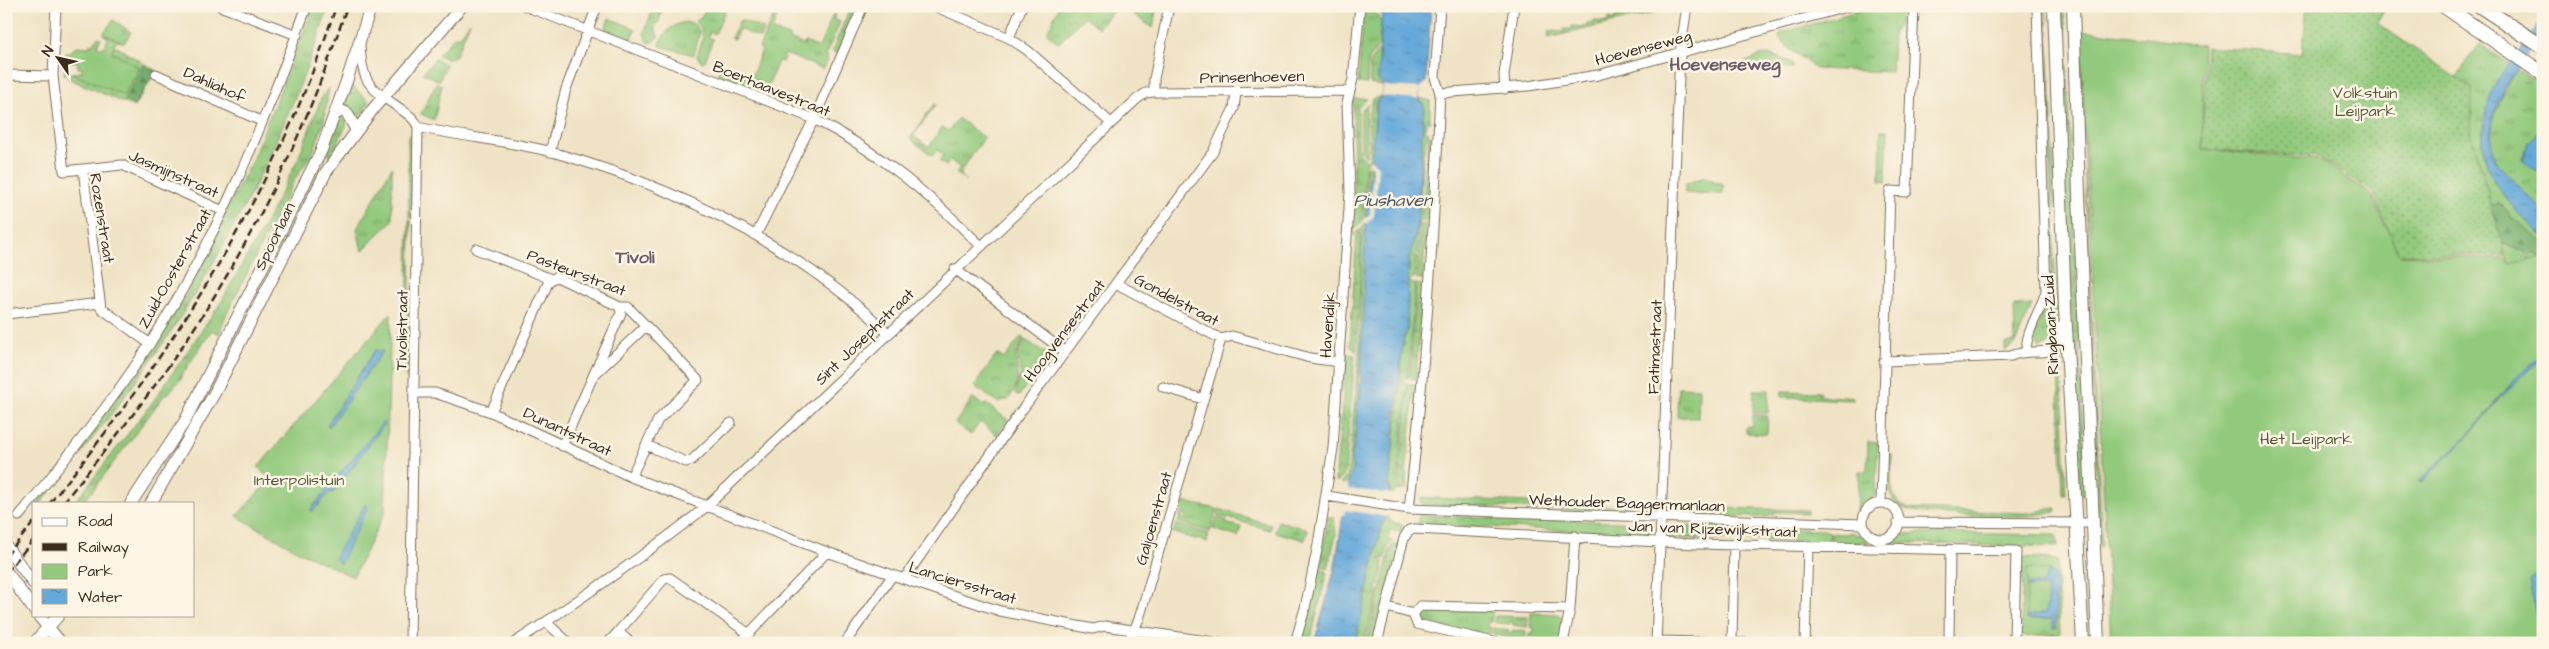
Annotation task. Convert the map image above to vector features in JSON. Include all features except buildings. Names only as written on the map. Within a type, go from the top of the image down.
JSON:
[{"type":"highway","points":[[2444,6],[2538,71]]},
{"type":"highway","points":[[2480,6],[2511,28],[2543,47]]},
{"type":"highway","points":[[2471,36],[2496,42]]},
{"type":"main road","name":"Ringbaan-Zuid","points":[[2054,6],[2065,309],[2084,643]]},
{"type":"main road","name":"Ringbaan-Zuid","points":[[2073,6],[2098,643]]},
{"type":"street","name":"Rozenstraat","points":[[56,6],[53,76],[64,171],[83,169],[100,303]]},
{"type":"street","points":[[220,6],[296,35]]},
{"type":"street","name":"Zuid-Oosterstraat","points":[[19,516],[95,424],[150,344],[202,255],[242,171],[307,6]]},
{"type":"street","name":"Spoorlaan","points":[[132,502],[185,421],[321,151],[371,6]]},
{"type":"street","name":"Boerhaavestraat","points":[[525,6],[814,120],[852,140],[907,177],[938,203],[980,245]]},
{"type":"street","points":[[550,152],[566,89],[597,6]]},
{"type":"street","points":[[756,235],[814,120],[863,6]]},
{"type":"street","points":[[934,6],[1009,38],[1064,80],[1111,123]]},
{"type":"street","points":[[1009,38],[1022,6]]},
{"type":"street","points":[[1154,92],[1154,79],[1169,6]]},
{"type":"street","name":"Havendijk","points":[[1295,643],[1305,608],[1327,496],[1339,362],[1350,192],[1347,103],[1360,6]]},
{"type":"street","points":[[1409,509],[1422,393],[1440,93],[1435,77],[1440,6]]},
{"type":"street","points":[[1504,88],[1514,6]]},
{"type":"street","name":"Fatimastraat","points":[[1656,642],[1680,53],[1687,6]]},
{"type":"street","name":"Hoevenseweg","points":[[1440,93],[1504,88],[1598,75],[1850,6]]},
{"type":"street","points":[[1881,503],[1890,191],[1907,192],[1914,6]]},
{"type":"street","name":"Ringbaan-Zuid","points":[[2026,352],[2026,338],[2042,305],[2046,291],[2037,6]]},
{"type":"street","name":"Spoorlaan","points":[[152,502],[214,394],[326,172],[356,130],[460,7]]},
{"type":"street","points":[[360,42],[361,63],[366,80],[412,117],[418,127],[550,152],[641,182],[688,202],[756,235],[812,272],[888,333]]},
{"type":"street","name":"Dahliahof","points":[[156,74],[261,121]]},
{"type":"street","points":[[6,75],[53,76]]},
{"type":"street","name":"Prinsenhoeven","points":[[1154,92],[1350,91]]},
{"type":"street","name":"Sint Josephstraat","points":[[514,643],[652,550],[706,507],[1137,98],[1146,93],[1154,92]]},
{"type":"street","name":"Hoogvensestraat","points":[[904,580],[1065,352],[1213,152],[1234,108],[1236,92]]},
{"type":"street","points":[[335,114],[342,111],[347,113],[356,130]]},
{"type":"street","name":"Tivolistraat","points":[[410,643],[418,127]]},
{"type":"street","name":"Jasmijnstraat","points":[[83,169],[122,165],[223,211]]},
{"type":"street","name":"Pasteurstraat","points":[[476,249],[551,279],[557,277],[620,307],[628,307],[698,380],[658,420],[646,445]]},
{"type":"street","points":[[955,269],[1065,352]]},
{"type":"street","points":[[257,278],[269,284]]},
{"type":"street","points":[[491,412],[551,279]]},
{"type":"street","name":"Gondelstraat","points":[[1117,284],[1221,339],[1232,336],[1310,358],[1339,362]]},
{"type":"street","points":[[6,314],[100,303],[101,308],[150,344]]},
{"type":"street","points":[[562,446],[621,312],[620,307]]},
{"type":"street","points":[[1884,361],[2011,356],[2026,352],[2052,351],[2058,345],[2065,309]]},
{"type":"street","points":[[592,377],[646,326]]},
{"type":"street","name":"Galjoenstraat","points":[[1128,643],[1135,632],[1221,339]]},
{"type":"street","points":[[1163,387],[1203,399]]},
{"type":"street","name":"Dunantstraat","points":[[415,393],[435,393],[491,412],[631,477],[706,507]]},
{"type":"street","points":[[631,477],[646,445],[686,462],[692,460],[731,423]]},
{"type":"street","name":"Wethouder Baggermanlaan","points":[[1327,496],[1409,509],[1863,524]]},
{"type":"street","points":[[1881,503],[1895,510],[1898,522],[1892,535],[1882,539],[1872,537],[1863,524],[1865,512],[1869,507],[1881,503]]},
{"type":"street","name":"Lanciersstraat","points":[[706,507],[892,576],[1000,611],[1093,629],[1105,626],[1135,632],[1220,643]]},
{"type":"street","points":[[1898,522],[2093,523]]},
{"type":"street","name":"Jan van Rijzewijkstraat","points":[[1388,607],[1404,538],[1409,530],[1415,529],[1734,544],[2016,551],[2014,643]]},
{"type":"street","points":[[1563,643],[1570,609],[1574,536]]},
{"type":"street","points":[[1732,642],[1734,544]]},
{"type":"street","points":[[6,546],[32,581]]},
{"type":"street","points":[[1805,643],[1808,546]]},
{"type":"street","points":[[1949,643],[1950,550]]},
{"type":"street","points":[[740,643],[826,552]]},
{"type":"street","points":[[6,571],[32,607]]},
{"type":"street","points":[[845,643],[892,576]]},
{"type":"street","points":[[608,643],[664,578],[670,578],[748,633]]},
{"type":"street","points":[[1413,614],[1420,606],[1570,609]]},
{"type":"street","points":[[1378,643],[1388,607],[1413,614]]},
{"type":"street","points":[[1413,614],[1417,624],[1498,643]]},
{"type":"street","points":[[34,643],[48,621],[60,643]]},
{"type":"street","points":[[546,622],[569,643]]},
{"type":"street","points":[[618,632],[631,643]]},
{"type":"street","points":[[1656,642],[1750,643]]},
{"type":"green space","points":[[314,6],[329,6],[278,137],[215,261],[165,340],[120,403],[42,502],[35,502],[140,368],[184,299],[209,253],[206,251],[253,158]]},
{"type":"green space","points":[[654,6],[657,6],[656,11],[658,13],[660,6],[663,6],[658,24],[654,24],[658,37],[652,43],[647,41],[644,33]]},
{"type":"green space","points":[[706,6],[727,6],[715,34],[710,32],[708,37],[713,39],[705,61],[701,62],[697,56],[702,42],[702,34],[701,29],[695,22],[702,16]]},
{"type":"green space","points":[[851,6],[858,6],[838,55],[832,51]]},
{"type":"green space","points":[[1059,6],[1118,6],[1098,28],[1084,17],[1059,43],[1047,33]]},
{"type":"green space","points":[[1122,6],[1157,6],[1153,28]]},
{"type":"green space","points":[[1364,6],[1372,6],[1381,22],[1379,46],[1368,60],[1367,84],[1358,83]]},
{"type":"green space","points":[[1639,6],[1654,6],[1654,13],[1548,38],[1549,31],[1564,32],[1564,29],[1571,29],[1571,26],[1586,27],[1587,24],[1593,24],[1594,21],[1609,22],[1609,18],[1616,19],[1616,15],[1631,16],[1632,11],[1639,12]]},
{"type":"green space","points":[[1874,6],[1906,6],[1893,36],[1891,72],[1816,69],[1786,46],[1779,37],[1781,33]]},
{"type":"green space","points":[[2043,6],[2050,121],[2052,255],[2049,296],[2038,321],[2049,286],[2051,267],[2050,168]]},
{"type":"green space","points":[[2046,6],[2055,177],[2054,235],[2057,324],[2053,341],[2040,348],[2034,340],[2037,326],[2047,306],[2052,281],[2051,121]]},
{"type":"green space","points":[[2057,6],[2063,6],[2065,23],[2086,494],[2079,495],[2076,418],[2079,417],[2076,415]]},
{"type":"green space","points":[[2078,6],[2102,546],[2099,547]]},
{"type":"green space","name":"Volkstuin Leijpark","points":[[2307,6],[2387,6],[2377,23],[2472,88],[2471,133],[2506,256],[2398,254],[2373,192],[2319,157],[2202,149],[2206,47],[2302,54]]},
{"type":"green space","points":[[833,14],[835,15],[834,19],[840,22],[825,56],[828,58],[823,69],[785,54],[782,62],[778,61],[765,93],[717,74],[720,66],[751,78],[762,50],[759,48],[773,16],[777,17],[772,31],[790,36],[789,39],[804,45],[805,42],[819,48]]},
{"type":"green space","points":[[609,18],[636,29],[632,40],[605,29]]},
{"type":"green space","points":[[113,20],[131,32],[124,43],[103,34]]},
{"type":"green space","points":[[740,20],[764,29],[760,38],[739,29],[734,39],[731,38]]},
{"type":"green space","points":[[470,22],[456,55],[448,60],[438,55],[455,36],[459,37]]},
{"type":"green space","points":[[686,22],[694,24],[700,32],[694,55],[660,46],[663,37],[669,30]]},
{"type":"green space","name":"Het Leijpark","points":[[2080,30],[2203,45],[2202,149],[2321,160],[2371,194],[2399,255],[2506,259],[2509,264],[2543,257],[2543,643],[2111,643]]},
{"type":"green space","points":[[103,34],[121,41],[115,42],[112,52],[140,68],[124,95],[71,73],[82,72],[82,68],[78,68],[78,62],[65,61],[66,52],[70,52],[77,46],[90,47],[90,43],[93,44],[98,37],[101,38],[97,46],[103,48],[108,39]]},
{"type":"green space","points":[[2480,44],[2510,65],[2490,101],[2483,126],[2483,145],[2487,163],[2503,194],[2515,209],[2543,236],[2543,241],[2512,218],[2500,204],[2491,205],[2456,77]]},
{"type":"green space","points":[[114,45],[156,71],[134,107],[67,78],[71,73],[124,95],[140,68],[112,52]]},
{"type":"green space","points":[[1380,49],[1378,80],[1383,86],[1370,84],[1370,61]]},
{"type":"green space","points":[[1771,55],[1791,62],[1793,68],[1709,65],[1742,64],[1759,56]]},
{"type":"green space","points":[[435,59],[446,65],[439,81],[423,73]]},
{"type":"green space","points":[[65,63],[65,72],[69,73],[68,76],[64,74]]},
{"type":"green space","points":[[145,65],[156,71],[134,105],[124,100]]},
{"type":"green space","points":[[2517,69],[2543,87],[2543,128],[2528,142],[2540,173],[2543,172],[2543,211],[2503,172],[2495,160],[2492,150],[2492,126],[2496,113],[2505,89]]},
{"type":"green space","points":[[436,83],[442,85],[434,120],[421,114]]},
{"type":"green space","points":[[350,84],[370,102],[357,118],[342,106]]},
{"type":"green space","points":[[329,87],[324,122],[313,152],[294,180],[226,315],[219,334],[212,330],[179,379],[183,376],[168,394],[166,393],[84,502],[75,502],[152,403],[220,304],[264,226],[298,159],[321,99]]},
{"type":"green space","points":[[1382,96],[1376,101],[1366,216],[1362,358],[1358,379],[1360,398],[1357,406],[1357,423],[1352,453],[1353,471],[1348,484],[1341,483],[1348,475],[1359,353],[1362,229],[1365,223],[1363,221],[1367,166],[1369,164],[1367,162],[1369,159],[1369,113],[1373,99]]},
{"type":"green space","points":[[1419,98],[1430,101],[1430,122],[1426,122],[1425,131],[1429,132],[1423,159],[1421,188],[1422,218],[1419,222],[1415,278],[1411,278],[1410,283],[1415,284],[1408,378],[1403,378],[1403,383],[1408,383],[1397,478],[1403,490],[1396,490],[1391,496],[1389,474],[1392,473],[1390,472],[1398,411],[1403,341],[1407,331],[1409,259],[1417,229],[1424,105]]},
{"type":"green space","points":[[1353,99],[1367,99],[1358,108],[1358,153],[1366,160],[1361,223],[1354,231],[1354,236]]},
{"type":"green space","points":[[934,104],[936,105],[913,136],[929,147],[942,127],[949,131],[958,118],[984,138],[961,171],[961,176],[966,181],[956,173],[960,168],[950,160],[946,166],[939,161],[943,155],[937,150],[932,155],[910,139]]},
{"type":"green space","points":[[1368,104],[1366,109],[1366,157],[1361,152],[1361,110]]},
{"type":"green space","points":[[344,116],[347,124],[331,155],[324,154],[339,118]]},
{"type":"green space","points":[[1881,130],[1888,130],[1886,182],[1880,181]]},
{"type":"green space","points":[[414,135],[411,217],[409,217],[408,136]]},
{"type":"green space","points":[[1429,135],[1431,135],[1427,221],[1423,221],[1422,214]]},
{"type":"green space","points":[[392,167],[392,221],[362,251],[357,229]]},
{"type":"green space","points":[[1705,177],[1723,185],[1723,194],[1685,193],[1685,184]]},
{"type":"green space","points":[[2500,204],[2512,218],[2543,241],[2543,256],[2524,252],[2502,242],[2491,205]]},
{"type":"green space","points":[[409,220],[411,220],[409,378],[406,378]]},
{"type":"green space","points":[[1421,224],[1426,224],[1423,279],[1417,279]]},
{"type":"green space","points":[[1360,229],[1361,263],[1356,352],[1350,345],[1357,232]]},
{"type":"green space","points":[[2502,242],[2543,257],[2509,264]]},
{"type":"green space","points":[[1416,284],[1422,285],[1416,379],[1410,378]]},
{"type":"green space","points":[[2032,305],[2015,344],[2005,351],[2005,343],[2015,342],[2014,306]]},
{"type":"green space","name":"Interpolistuin","points":[[391,313],[385,512],[353,577],[296,550],[237,516],[270,479],[258,467]],"holes":[[[375,351],[382,352],[328,427],[327,425]],[[383,423],[330,492],[313,511],[311,509]]]},
{"type":"green space","points":[[1021,337],[1024,339],[1015,356],[1018,374],[1017,383],[1008,400],[1003,400],[999,403],[974,386],[997,354],[1004,359]]},
{"type":"green space","points":[[1025,340],[1048,354],[1019,396],[1015,393],[1021,373],[1017,356]]},
{"type":"green space","points":[[2061,351],[2066,495],[2063,495],[2058,367],[2050,359],[2031,357],[2054,356]]},
{"type":"green space","points":[[1347,354],[1355,355],[1345,474],[1339,481],[1335,481]]},
{"type":"green space","points":[[1409,384],[1415,384],[1406,476],[1407,490],[1399,478]]},
{"type":"green space","points":[[1678,387],[1699,388],[1698,418],[1677,417]]},
{"type":"green space","points":[[1754,390],[1769,390],[1768,413],[1753,413]]},
{"type":"green space","points":[[1782,391],[1820,392],[1820,396],[1853,397],[1853,400],[1781,397]]},
{"type":"green space","points":[[973,398],[984,406],[986,404],[1008,420],[997,435],[980,422],[971,435],[955,423]]},
{"type":"green space","points":[[1753,415],[1768,416],[1767,434],[1746,433],[1746,427],[1752,427]]},
{"type":"green space","points":[[1868,442],[1878,443],[1875,495],[1857,516],[1859,471],[1867,471]]},
{"type":"green space","points":[[1887,454],[1892,454],[1891,478],[1893,493],[1901,505],[1909,509],[2026,513],[2055,508],[2056,512],[2030,516],[1979,516],[1938,514],[1906,509],[1897,505],[1892,497],[1890,488],[1891,468],[1887,468]]},
{"type":"green space","points":[[1421,497],[1651,507],[1643,507],[1644,510],[1650,511],[1647,513],[1422,504]]},
{"type":"green space","points":[[1184,502],[1217,509],[1210,532],[1178,522],[1180,516],[1186,520],[1187,515],[1180,515]]},
{"type":"green space","points":[[1673,507],[1808,510],[1808,513],[1776,512],[1766,517],[1674,514]]},
{"type":"green space","points":[[1219,509],[1271,525],[1270,530],[1217,515]]},
{"type":"green space","points":[[1388,515],[1391,522],[1403,525],[1401,532],[1390,530],[1388,540],[1394,541],[1388,547],[1385,559],[1379,559],[1384,562],[1379,586],[1375,587],[1378,589],[1377,596],[1364,642],[1355,643],[1382,525]]},
{"type":"green space","points":[[1419,515],[1645,523],[1650,525],[1650,529],[1644,526],[1650,530],[1649,534],[1418,524]]},
{"type":"green space","points":[[1217,517],[1226,520],[1225,523],[1241,527],[1238,537],[1213,529]]},
{"type":"green space","points":[[1328,517],[1334,518],[1336,534],[1328,569],[1320,564]]},
{"type":"green space","points":[[1278,521],[1308,529],[1305,540],[1275,532]]},
{"type":"green space","points":[[1176,524],[1209,534],[1207,542],[1173,533]]},
{"type":"green space","points":[[1672,527],[1823,530],[1830,532],[1829,542],[1671,538]]},
{"type":"green space","points":[[1849,532],[1859,535],[1869,543],[1831,542],[1831,533],[1848,534]]},
{"type":"green space","points":[[1905,534],[2056,535],[2058,544],[2053,543],[2053,546],[2058,545],[2058,547],[1891,543]]},
{"type":"green space","points":[[1393,545],[1398,545],[1388,589],[1381,588],[1390,549]]},
{"type":"green space","points":[[2026,557],[2057,560],[2060,634],[2018,637],[2018,631],[2021,631],[2023,567],[2020,566],[2020,559]]},
{"type":"green space","points":[[1320,567],[1327,572],[1310,643],[1301,643]]},
{"type":"green space","points":[[2027,569],[2049,570],[2049,619],[2026,620]]},
{"type":"green space","points":[[1380,590],[1388,591],[1373,643],[1366,643]]},
{"type":"green space","points":[[1424,609],[1493,611],[1491,622],[1487,622],[1487,627],[1491,628],[1489,638],[1421,621],[1420,615]]},
{"type":"green space","points":[[1531,613],[1557,614],[1564,618],[1560,643],[1528,643],[1529,633],[1533,633],[1534,628],[1530,627]]},
{"type":"green space","points":[[1495,616],[1528,617],[1527,627],[1513,625],[1513,622],[1509,624],[1494,622]]},
{"type":"green space","points":[[1493,628],[1509,630],[1508,632],[1512,633],[1513,630],[1526,632],[1525,642],[1493,634]]},
{"type":"water","name":"Piushaven","points":[[1382,6],[1431,6],[1426,82],[1420,88],[1419,99],[1424,105],[1417,229],[1409,259],[1407,331],[1403,341],[1389,487],[1390,502],[1382,525],[1355,643],[1314,643],[1334,572],[1348,484],[1353,470],[1351,458],[1355,444],[1357,406],[1360,398],[1366,216],[1377,101],[1382,97],[1383,85],[1378,79]]},
{"type":"water","points":[[2543,18],[2543,32],[2504,88],[2494,114],[2491,133],[2494,160],[2543,211],[2543,236],[2517,211],[2497,185],[2485,156],[2483,139],[2487,107],[2494,87],[2504,70]]},
{"type":"water","points":[[2543,128],[2543,172],[2540,172],[2532,169],[2523,160],[2528,142]]},
{"type":"water","points":[[375,350],[383,351],[329,427],[327,425]]},
{"type":"water","points":[[2543,357],[2504,393],[2470,434],[2420,484],[2420,480],[2470,432],[2521,372]]},
{"type":"water","points":[[383,422],[384,425],[333,493],[330,492],[312,512],[311,509]]},
{"type":"water","points":[[365,504],[368,507],[340,564],[335,557]]},
{"type":"water","points":[[2543,570],[2543,628],[2537,621],[2529,580]]},
{"type":"water","points":[[2048,572],[2054,574],[2056,578],[2056,628],[2053,628],[2052,619],[2026,619],[2027,616],[2045,613],[2048,597],[2046,587],[2028,587],[2028,584],[2042,584]]},
{"type":"pier","points":[[1383,86],[1420,88],[1419,99],[1382,96]]},
{"type":"pier","points":[[1370,159],[1378,167],[1374,216],[1366,224],[1363,220],[1370,214],[1373,168],[1368,163]]},
{"type":"pier","points":[[1345,483],[1348,484],[1348,489],[1393,494],[1390,517],[1345,510],[1344,515],[1341,515]]},
{"type":"railway","points":[[51,502],[138,388],[216,268],[251,205],[283,141],[311,75],[336,6]]},
{"type":"railway","points":[[64,502],[163,375],[240,253],[281,173],[317,91],[347,6]]},
{"type":"railway","points":[[6,556],[32,524]]},
{"type":"railway","points":[[6,573],[32,541]]},
{"type":"district","name":"Hoevenseweg","points":[[1725,64]]},
{"type":"district","name":"Tivoli","points":[[635,257]]}]
